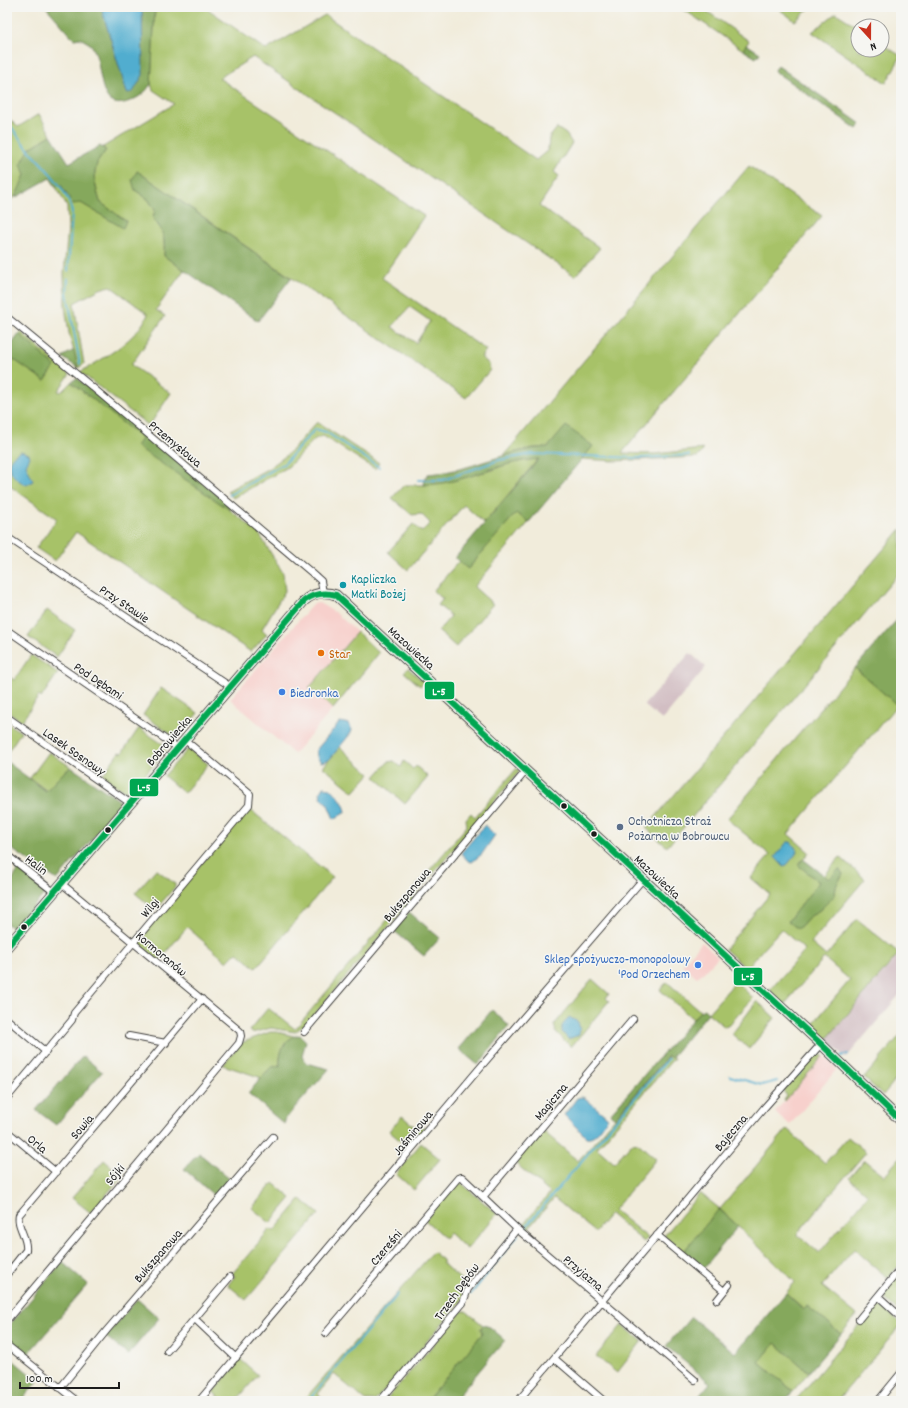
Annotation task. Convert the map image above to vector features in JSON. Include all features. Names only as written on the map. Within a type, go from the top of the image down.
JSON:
[{"type":"street","name":"Przemysłowa","points":[[7,317],[312,573],[321,581],[323,593]]},
{"type":"street","name":"Przy Stawie","points":[[7,537],[231,687]]},
{"type":"street","name":"Bobrowiecka","points":[[7,947],[304,602],[311,596],[323,593]]},
{"type":"street","name":"Mazowiecka","points":[[323,593],[336,595],[821,1044],[901,1121]]},
{"type":"street","name":"Pod Dębami","points":[[7,630],[178,748]]},
{"type":"street","name":"Lasek Sosnowy","points":[[7,717],[130,803]]},
{"type":"street","name":"Wilgi","points":[[7,1098],[72,1020],[74,1013],[249,804],[251,799],[250,794],[185,740]]},
{"type":"street","name":"Bukszpanowa","points":[[304,1032],[526,771]]},
{"type":"street","name":"Halin","points":[[7,855],[54,892]]},
{"type":"street","name":"Jaśminowa","points":[[199,1401],[478,1070],[643,879]]},
{"type":"street","name":"Kormoranów","points":[[61,883],[240,1031],[241,1036],[239,1043]]},
{"type":"street","name":"Sowia","points":[[7,1274],[26,1250],[27,1245],[19,1221],[19,1214],[202,999]]},
{"type":"street","points":[[7,1019],[46,1052]]},
{"type":"street","name":"Magiczna","points":[[483,1197],[633,1019]]},
{"type":"street","points":[[129,1036],[166,1043]]},
{"type":"street","name":"Sójki","points":[[7,1320],[239,1043]]},
{"type":"street","name":"Bajeczna","points":[[518,1401],[657,1235],[821,1044]]},
{"type":"street","name":"Orla","points":[[7,1131],[56,1172]]},
{"type":"street","name":"Bukszpanowa","points":[[60,1388],[112,1324],[273,1137]]},
{"type":"street","name":"Przyjazna","points":[[462,1177],[517,1229],[695,1380]]},
{"type":"street","name":"Czereśni","points":[[326,1333],[458,1178],[462,1177]]},
{"type":"street","name":"Trzech Dębów","points":[[380,1401],[463,1303],[468,1289],[517,1229]]},
{"type":"street","points":[[657,1235],[724,1291]]},
{"type":"street","points":[[858,1319],[901,1268]]},
{"type":"street","points":[[167,1351],[230,1277]]},
{"type":"street","points":[[717,1300],[729,1285]]},
{"type":"street","points":[[878,1296],[901,1317]]},
{"type":"street","points":[[195,1319],[236,1358]]},
{"type":"street","points":[[7,1345],[77,1401]]},
{"type":"street","points":[[554,1358],[604,1401]]},
{"type":"street","points":[[878,1401],[901,1373]]},
{"type":"shaded area","points":[[319,603],[336,613],[357,632],[309,688],[333,709],[294,754],[230,699],[313,604]]},
{"type":"shaded area","points":[[690,653],[706,667],[662,720],[644,705]]},
{"type":"shaded area","points":[[702,942],[718,957],[703,973],[697,977],[682,965]]},
{"type":"shaded area","points":[[901,952],[901,993],[846,1058],[826,1040]]},
{"type":"shaded area","points":[[823,1056],[835,1066],[836,1070],[790,1125],[775,1112]]},
{"type":"green space","points":[[46,7],[101,7],[127,93],[143,22],[142,7],[155,7],[151,84],[147,90],[130,101],[119,104],[111,101],[102,85],[98,63],[91,45],[80,38],[74,39]]},
{"type":"green space","points":[[155,7],[205,7],[266,50],[325,15],[536,160],[548,150],[549,138],[557,128],[566,134],[572,143],[554,172],[559,176],[539,206],[600,248],[575,276],[253,57],[219,78],[424,216],[382,278],[486,350],[481,357],[489,364],[490,370],[466,398],[137,171],[135,190],[148,199],[155,210],[153,218],[160,227],[163,236],[164,256],[184,270],[156,310],[165,316],[131,365],[171,393],[149,426],[80,372],[119,348],[136,332],[148,314],[110,286],[100,289],[74,303],[84,364],[78,368],[69,333],[65,307],[64,273],[68,227],[67,207],[56,187],[61,185],[81,203],[122,227],[125,221],[100,202],[94,177],[97,163],[106,150],[103,147],[174,104],[153,90],[151,84]],"holes":[[[410,307],[430,321],[416,343],[392,327]]]},
{"type":"green space","points":[[680,7],[701,7],[749,41],[743,50]]},
{"type":"green space","points":[[776,7],[811,7],[795,21]]},
{"type":"green space","points":[[836,13],[850,22],[850,58],[890,58],[890,49],[901,56],[886,83],[812,32]]},
{"type":"green space","points":[[746,44],[760,53],[756,58],[743,50]]},
{"type":"green space","points":[[778,66],[861,124],[857,129],[774,71]]},
{"type":"green space","points":[[39,114],[51,135],[30,148],[26,171],[21,186],[13,199],[7,203],[7,116],[18,127]]},
{"type":"green space","points":[[51,135],[69,163],[100,146],[106,150],[97,163],[94,177],[97,191],[100,202],[126,221],[123,228],[81,203],[73,204],[61,185],[56,187],[50,178],[15,198],[25,175],[21,164],[30,148]]},
{"type":"green space","points":[[749,166],[822,216],[622,453],[654,454],[704,449],[698,457],[615,461],[582,459],[593,446],[533,448],[504,455]]},
{"type":"green space","points":[[137,171],[291,278],[258,321],[164,256],[163,236],[160,227],[153,218],[155,210],[148,199],[135,190],[132,180]]},
{"type":"green space","points":[[21,332],[70,374],[58,391],[61,392],[71,382],[142,438],[137,446],[230,510],[258,532],[283,573],[285,591],[262,629],[267,634],[251,652],[76,532],[55,561],[36,548],[57,519],[7,484],[7,410],[10,405],[7,403],[7,355],[45,381],[55,366],[19,334]]},
{"type":"green space","points":[[19,334],[55,366],[45,381],[7,355],[7,351]]},
{"type":"green space","points":[[74,350],[78,368],[62,357]]},
{"type":"green space","points":[[77,378],[232,507],[230,510],[136,446],[142,438],[71,382]]},
{"type":"green space","points":[[317,422],[379,463],[375,469],[323,436],[315,439],[288,467],[233,498],[227,491],[269,468],[288,454]]},
{"type":"green space","points":[[566,426],[593,446],[529,522],[516,513],[468,569],[455,558],[539,459],[510,464],[439,484],[424,485],[425,478],[428,474],[459,469],[517,452],[548,447]]},
{"type":"green space","points":[[539,458],[484,523],[464,505],[408,570],[388,552],[413,524],[422,532],[430,523],[421,514],[412,515],[392,498],[404,485],[427,485],[493,470],[506,464]]},
{"type":"green space","points":[[516,512],[529,522],[474,587],[493,604],[456,647],[438,631],[451,616],[438,605],[443,599],[433,591],[459,561],[468,569]]},
{"type":"green space","points":[[901,529],[901,571],[667,847],[646,828]]},
{"type":"green space","points":[[47,610],[75,630],[57,657],[28,637]]},
{"type":"green space","points":[[901,615],[901,701],[897,705],[855,668]]},
{"type":"green space","points":[[357,632],[379,653],[333,709],[309,688]]},
{"type":"green space","points":[[31,655],[58,673],[41,698],[39,696],[22,721],[7,711],[7,675],[14,680]]},
{"type":"green space","points":[[408,668],[424,682],[420,686],[404,672]]},
{"type":"green space","points":[[855,668],[897,705],[788,834],[809,852],[799,865],[819,882],[798,929],[808,918],[821,909],[835,895],[836,886],[843,874],[839,869],[829,880],[824,876],[840,857],[865,879],[811,943],[826,956],[857,919],[899,953],[826,1040],[810,1027],[850,980],[824,958],[784,1005],[770,990],[805,950],[781,929],[746,968],[725,949],[770,894],[751,878],[770,855],[727,819]]},
{"type":"green space","points":[[161,688],[198,713],[179,735],[172,735],[143,715]]},
{"type":"green space","points":[[7,723],[21,732],[7,753]]},
{"type":"green space","points":[[139,728],[164,745],[165,751],[131,791],[124,791],[102,776],[119,752],[122,753]]},
{"type":"green space","points":[[340,747],[370,774],[354,792],[323,767]]},
{"type":"green space","points":[[187,750],[190,750],[208,764],[184,793],[164,776]]},
{"type":"green space","points":[[49,752],[71,767],[63,773],[47,791],[30,778]]},
{"type":"green space","points":[[394,761],[401,767],[404,761],[413,769],[416,766],[428,777],[405,804],[375,777],[388,762]]},
{"type":"green space","points":[[7,762],[46,791],[63,773],[71,767],[123,803],[57,880],[7,846]]},
{"type":"green space","points":[[517,768],[520,771],[308,1022],[295,1032],[271,1028],[252,1033],[249,1031],[268,1008],[295,1029],[467,826],[466,819],[471,813],[475,817]]},
{"type":"green space","points":[[248,808],[333,877],[256,968],[237,952],[227,962],[187,927],[159,961],[136,941]]},
{"type":"green space","points":[[803,859],[829,879],[839,869],[843,874],[836,886],[835,895],[821,909],[808,918],[798,929],[788,921],[819,882],[798,865]]},
{"type":"green space","points":[[20,868],[41,883],[47,891],[14,929],[7,924],[7,887]]},
{"type":"green space","points":[[156,869],[175,884],[175,887],[155,910],[135,893]]},
{"type":"green space","points":[[409,912],[440,938],[424,956],[393,930]]},
{"type":"green space","points":[[592,979],[609,994],[606,998],[609,1001],[571,1047],[556,1032],[554,1025]]},
{"type":"green space","points":[[736,981],[753,998],[729,1025],[725,1027],[708,1013]]},
{"type":"green space","points":[[667,982],[700,1011],[693,1019],[660,990]]},
{"type":"green space","points":[[757,1001],[775,1018],[749,1049],[732,1034]]},
{"type":"green space","points":[[704,1009],[708,1013],[671,1058],[668,1056],[615,1118],[610,1114],[700,1011]]},
{"type":"green space","points":[[492,1010],[509,1026],[478,1065],[459,1049]]},
{"type":"green space","points":[[270,1032],[294,1036],[282,1049],[280,1066],[271,1067],[262,1078],[223,1065],[241,1043]]},
{"type":"green space","points":[[901,1034],[901,1073],[883,1095],[864,1078]]},
{"type":"green space","points":[[300,1035],[306,1041],[302,1056],[306,1063],[329,1069],[286,1118],[284,1124],[248,1093],[271,1067],[280,1066],[280,1056],[286,1042],[295,1036]]},
{"type":"green space","points":[[818,1053],[823,1056],[785,1101],[784,1100],[787,1096],[783,1091],[814,1055]]},
{"type":"green space","points":[[83,1056],[102,1072],[56,1125],[36,1110]]},
{"type":"green space","points":[[669,1056],[674,1058],[597,1148],[614,1163],[631,1144],[638,1143],[656,1159],[614,1210],[648,1238],[644,1242],[610,1214],[595,1232],[554,1198],[527,1230],[522,1226],[550,1193],[514,1162],[542,1130],[578,1161]]},
{"type":"green space","points":[[402,1116],[415,1127],[425,1127],[404,1151],[404,1144],[389,1131]]},
{"type":"green space","points":[[787,1129],[825,1163],[848,1137],[866,1152],[797,1234],[819,1253],[868,1195],[849,1178],[864,1160],[884,1176],[901,1156],[901,1263],[888,1278],[854,1249],[822,1286],[857,1315],[841,1334],[807,1306],[804,1309],[786,1293],[795,1282],[720,1209]]},
{"type":"green space","points":[[421,1143],[440,1159],[414,1190],[396,1174]]},
{"type":"green space","points":[[199,1153],[232,1181],[218,1199],[184,1169]]},
{"type":"green space","points":[[104,1160],[122,1176],[91,1213],[72,1198]]},
{"type":"green space","points":[[460,1182],[497,1214],[467,1249],[449,1233],[445,1238],[425,1220],[455,1184]]},
{"type":"green space","points":[[273,1183],[291,1198],[270,1223],[252,1208]]},
{"type":"green space","points":[[700,1193],[720,1209],[683,1252],[664,1236]]},
{"type":"green space","points":[[301,1199],[319,1214],[246,1300],[228,1285],[235,1276],[232,1274],[270,1229],[274,1231]]},
{"type":"green space","points":[[719,1209],[738,1226],[703,1269],[683,1252]]},
{"type":"green space","points":[[433,1252],[443,1260],[442,1263],[468,1286],[463,1293],[461,1302],[375,1401],[366,1401],[334,1374],[318,1394],[326,1401],[303,1401]]},
{"type":"green space","points":[[62,1262],[88,1284],[27,1355],[7,1340],[7,1328]]},
{"type":"green space","points":[[901,1272],[901,1313],[886,1300],[883,1293]]},
{"type":"green space","points":[[786,1293],[803,1309],[807,1306],[841,1334],[809,1372],[775,1343],[759,1362],[793,1391],[785,1401],[695,1401],[710,1383],[666,1346],[691,1317],[735,1353]]},
{"type":"green space","points":[[137,1299],[159,1318],[128,1355],[105,1336]]},
{"type":"green space","points":[[875,1306],[881,1306],[901,1323],[901,1325],[837,1401],[795,1401]]},
{"type":"green space","points":[[462,1311],[466,1311],[483,1325],[481,1328],[482,1334],[430,1397],[421,1401],[385,1401]]},
{"type":"green space","points":[[483,1325],[490,1327],[505,1340],[454,1401],[421,1401],[430,1397],[482,1334],[481,1328]]},
{"type":"green space","points":[[622,1325],[642,1341],[617,1373],[596,1356]]},
{"type":"green space","points":[[775,1343],[809,1372],[793,1391],[759,1362]]},
{"type":"green space","points":[[8,1356],[38,1381],[21,1401],[7,1401]]},
{"type":"green space","points":[[240,1359],[258,1375],[236,1401],[224,1401],[213,1392]]},
{"type":"water","points":[[101,7],[142,7],[143,75],[133,92],[127,93]]},
{"type":"water","points":[[21,451],[29,454],[30,457],[26,465],[33,481],[27,485],[12,474],[9,464],[15,455]]},
{"type":"water","points":[[340,722],[349,724],[352,730],[351,733],[329,760],[321,762],[317,757],[316,750]]},
{"type":"water","points":[[323,787],[331,789],[338,796],[346,812],[334,819],[328,805],[321,797],[320,792]]},
{"type":"water","points":[[485,825],[495,835],[482,854],[472,862],[468,861],[461,853]]},
{"type":"water","points":[[787,842],[791,842],[797,850],[796,854],[787,865],[783,866],[775,857]]},
{"type":"water","points":[[569,1017],[578,1022],[580,1029],[579,1035],[568,1039],[562,1032],[562,1026]]},
{"type":"water","points":[[582,1097],[608,1118],[596,1134],[590,1137],[586,1137],[564,1115],[577,1098]]},
{"type":"waterway","points":[[7,122],[59,184],[69,202],[72,212],[68,271]]},
{"type":"waterway","points":[[68,279],[67,293],[80,364]]},
{"type":"waterway","points":[[229,495],[285,463],[315,429],[326,432],[379,467]]},
{"type":"waterway","points":[[418,480],[443,480],[499,460],[533,454],[641,458],[689,455]]},
{"type":"waterway","points":[[841,1056],[848,1054]]},
{"type":"waterway","points":[[523,1230],[668,1059]]},
{"type":"waterway","points":[[798,1075],[803,1069]]},
{"type":"waterway","points":[[730,1076],[762,1085],[777,1081]]},
{"type":"waterway","points":[[471,1294],[518,1235]]},
{"type":"waterway","points":[[308,1401],[398,1294]]},
{"type":"transit line","name":"L-5","points":[[7,947],[304,601],[315,595],[323,593],[332,594],[336,595],[821,1044],[901,1121]]},
{"type":"place","name":"Kapliczka Matki Bożej","points":[[343,585]]},
{"type":"place","name":"Star","points":[[321,653]]},
{"type":"place","name":"Biedronka","points":[[282,692]]},
{"type":"place","name":"Ochotnicza Straż Pożarna w Bobrowcu","points":[[620,827]]},
{"type":"place","name":"Sklep spożywczo-monopolowy 'Pod Orzechem","points":[[698,965]]}]
